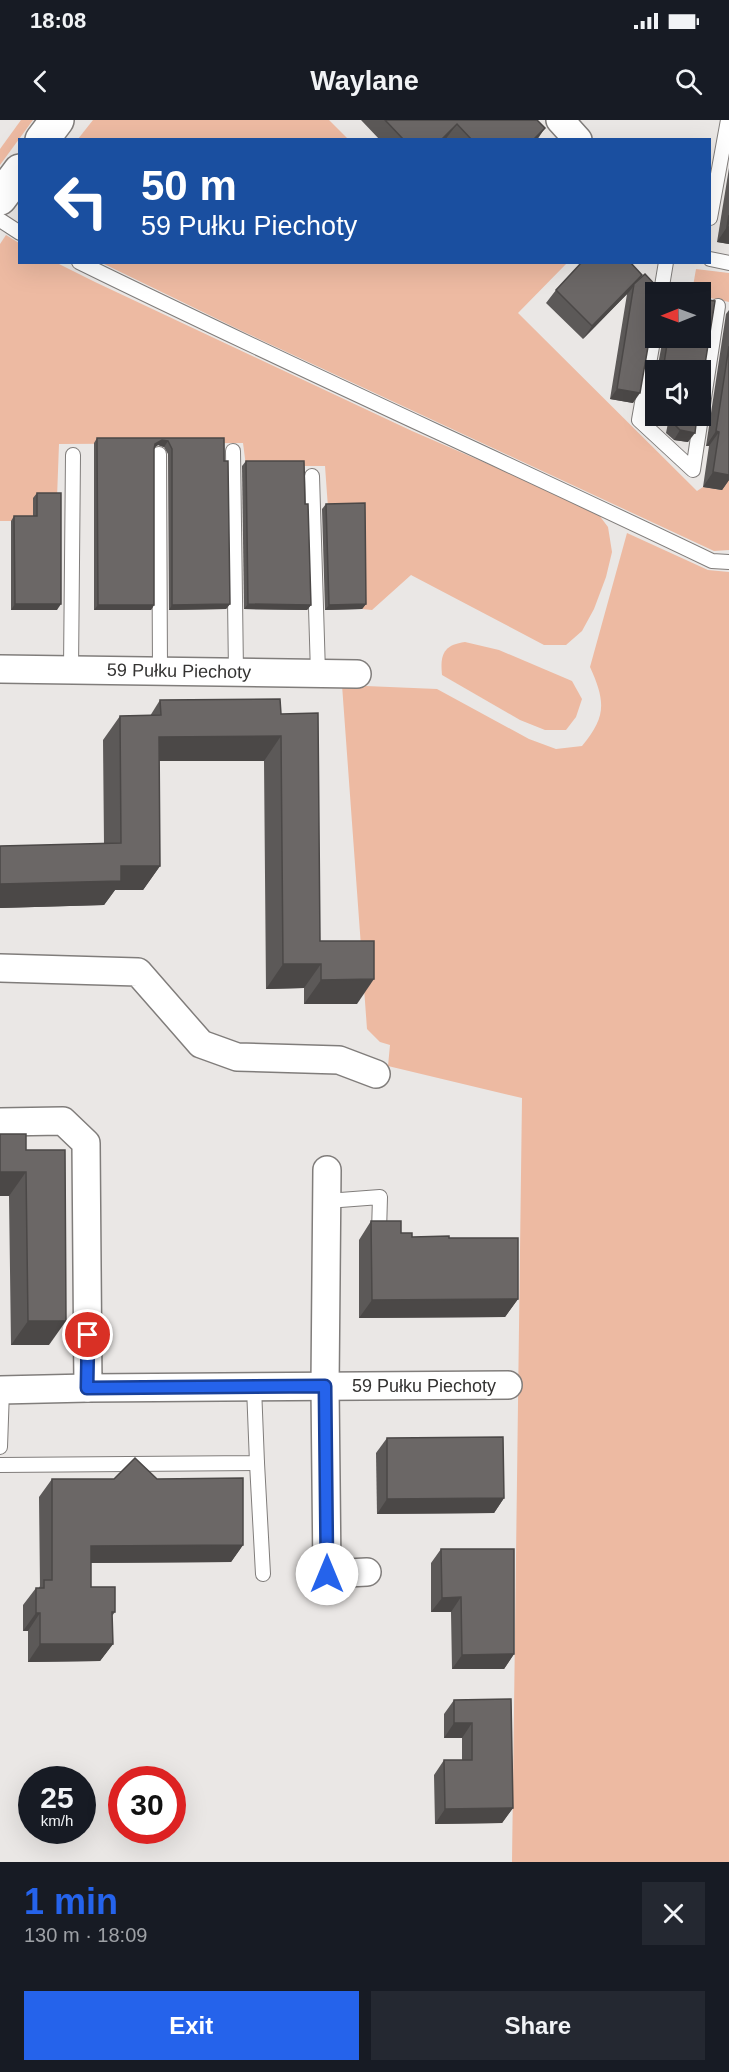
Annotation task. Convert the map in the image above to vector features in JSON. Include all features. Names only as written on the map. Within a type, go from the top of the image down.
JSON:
[{"type":"street","points":[[44,138],[57,120]]},
{"type":"street","points":[[560,120],[576,138]]},
{"type":"street","points":[[0,198],[18,174]]},
{"type":"street","name":"59 Pułku Piechoty","points":[[0,669],[357,674]]},
{"type":"street","points":[[0,968],[138,972],[201,1044],[237,1057],[339,1060],[376,1074]]},
{"type":"street","points":[[0,1122],[63,1121],[86,1143],[87,1388]]},
{"type":"street","points":[[327,1170],[325,1386],[327,1574],[367,1572]]},
{"type":"street","name":"59 Pułku Piechoty","points":[[1,1390],[508,1385]]},
{"type":"lane","points":[[711,212],[728,128]]},
{"type":"lane","points":[[714,193],[729,195]]},
{"type":"lane","points":[[0,220],[18,232]]},
{"type":"lane","points":[[711,259],[729,263]]},
{"type":"lane","points":[[82,264],[236,339],[588,501],[712,561],[729,562]]},
{"type":"lane","points":[[663,282],[666,264]]},
{"type":"lane","points":[[652,348],[639,420],[693,470],[718,306]]},
{"type":"lane","points":[[233,451],[236,672]]},
{"type":"lane","points":[[159,454],[160,671]]},
{"type":"lane","points":[[70,670],[73,455]]},
{"type":"lane","points":[[312,476],[318,673]]},
{"type":"lane","points":[[327,1201],[380,1197],[379,1232]]},
{"type":"lane","points":[[254,1387],[263,1574]]},
{"type":"lane","points":[[0,1447],[1,1390]]},
{"type":"lane","points":[[0,1464],[257,1463]]},
{"type":"shaded area","points":[[21,120],[33,120],[0,165],[0,149]]},
{"type":"shaded area","points":[[93,120],[329,120],[347,138],[79,138]]},
{"type":"shaded area","points":[[6,235],[18,242],[18,264],[59,264],[412,431],[562,496],[599,515],[608,527],[612,552],[606,577],[594,609],[582,631],[566,645],[544,645],[411,575],[372,610],[362,609],[328,508],[325,466],[246,466],[243,443],[59,444],[57,498],[33,521],[0,521],[0,244]]},
{"type":"shaded area","points":[[104,264],[566,264],[518,313],[697,491],[703,487],[722,490],[729,446],[729,550],[714,551],[244,332]]},
{"type":"shaded area","points":[[696,269],[729,273],[729,302],[711,298],[711,282],[694,282]]},
{"type":"shaded area","points":[[627,533],[708,570],[729,572],[729,1862],[512,1862],[522,1098],[388,1066],[390,1045],[380,1042],[367,1029],[342,685],[437,689],[529,739],[556,749],[582,746],[596,726],[601,709],[599,690],[590,667]]},
{"type":"shaded area","points":[[465,642],[499,650],[572,681],[582,699],[576,717],[566,730],[545,730],[520,720],[442,675],[445,652],[458,643]]},
{"type":"building","points":[[385,120],[537,120],[545,128],[535,138],[470,138],[457,124],[443,138],[402,138]]},
{"type":"building","points":[[580,264],[632,264],[642,275],[592,326],[556,290]]},
{"type":"building","points":[[645,274],[653,282],[645,282],[645,348],[648,348],[640,393],[617,389],[634,284]]},
{"type":"building","points":[[711,300],[715,301],[711,326]]},
{"type":"building","points":[[729,346],[729,475],[713,472],[719,432],[716,431]]},
{"type":"building","points":[[666,348],[708,348],[706,360],[665,360]]},
{"type":"building","points":[[676,426],[696,426],[695,433],[680,430]]},
{"type":"building","points":[[97,438],[224,438],[224,461],[228,461],[230,604],[172,605],[172,449],[168,441],[162,440],[155,444],[154,449],[154,605],[98,605]]},
{"type":"building","points":[[246,461],[304,461],[305,504],[308,504],[311,605],[248,604]]},
{"type":"building","points":[[37,493],[61,493],[61,604],[15,604],[14,516],[37,516]]},
{"type":"building","points":[[365,503],[366,604],[329,605],[326,504]]},
{"type":"building","points":[[280,699],[281,714],[318,713],[320,941],[374,941],[374,979],[321,980],[321,964],[283,964],[281,736],[159,737],[160,866],[121,866],[121,881],[0,884],[0,846],[121,843],[120,716],[161,715],[160,700]]},
{"type":"building","points":[[0,1134],[26,1134],[26,1150],[65,1150],[66,1321],[28,1321],[26,1172],[0,1172]]},
{"type":"building","points":[[371,1221],[401,1221],[401,1233],[412,1233],[412,1237],[518,1238],[518,1299],[372,1300]]},
{"type":"building","points":[[503,1437],[504,1498],[387,1499],[387,1438]]},
{"type":"building","points":[[135,1458],[157,1479],[243,1478],[243,1545],[91,1546],[91,1587],[115,1587],[115,1612],[112,1612],[113,1644],[40,1644],[40,1613],[36,1613],[36,1588],[44,1588],[44,1580],[52,1580],[52,1479],[114,1479]]},
{"type":"building","points":[[441,1549],[514,1549],[514,1654],[462,1655],[461,1597],[442,1598]]},
{"type":"building","points":[[511,1699],[513,1808],[445,1809],[444,1760],[472,1760],[472,1723],[454,1723],[454,1700]]},
{"type":"route","points":[[88,1335],[87,1388],[325,1386],[327,1574]]}]
